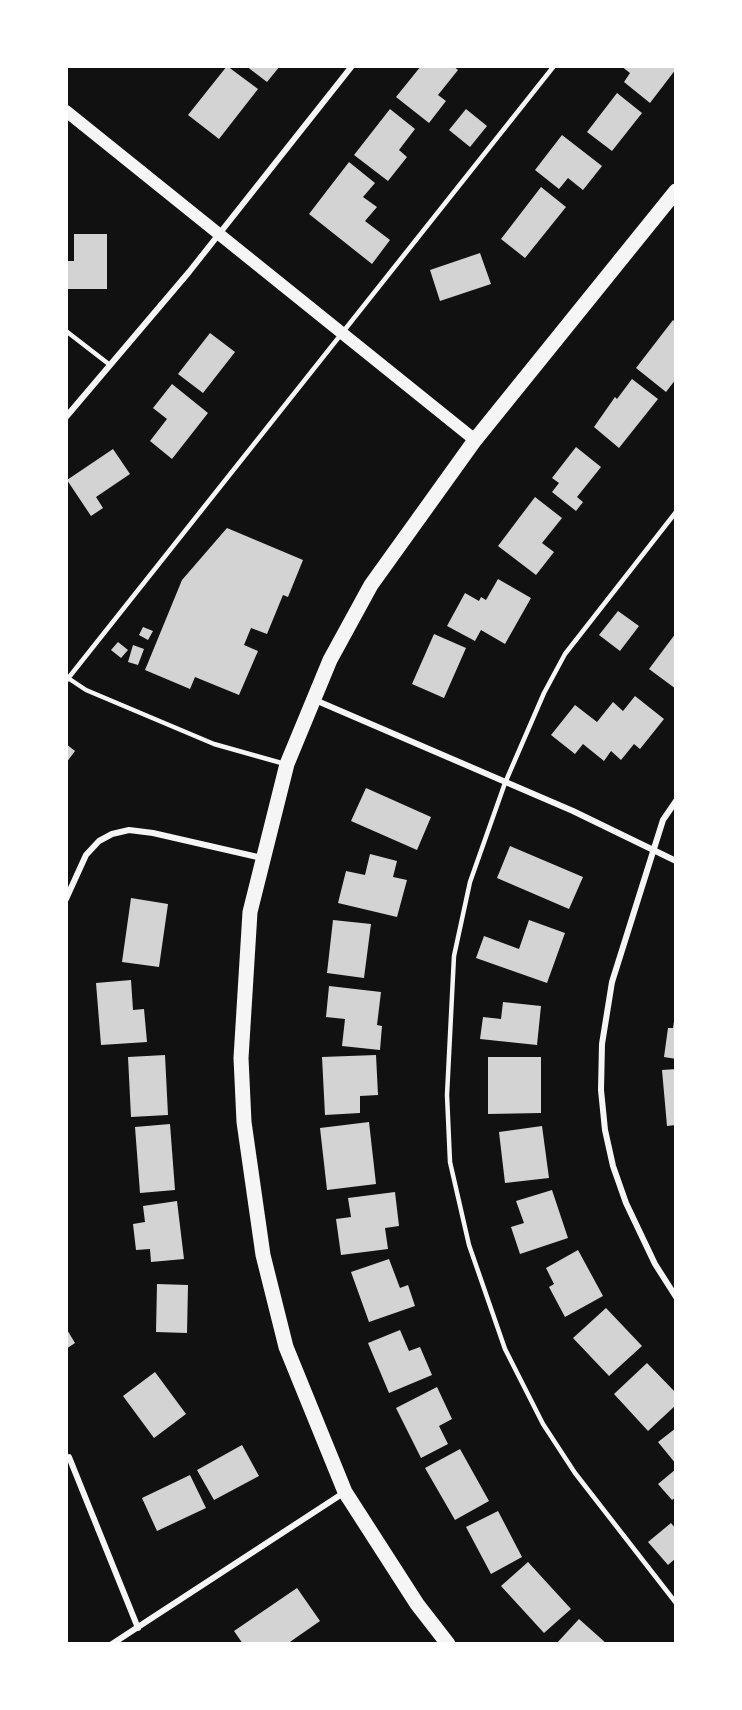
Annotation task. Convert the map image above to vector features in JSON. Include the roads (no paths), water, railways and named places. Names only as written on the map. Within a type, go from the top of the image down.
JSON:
[{"type":"main road","points":[[66,111],[475,440]]},
{"type":"main road","points":[[448,1644],[417,1604],[345,1492],[285,1347],[263,1255],[244,1122],[241,1058],[250,912],[287,764],[312,698],[371,585],[475,440],[676,191]]},
{"type":"street","points":[[66,417],[219,233],[351,66]]},
{"type":"street","points":[[312,698],[573,811],[676,861]]},
{"type":"street","points":[[676,801],[666,813],[612,982],[602,1044],[601,1090],[605,1130],[613,1166],[626,1203],[655,1264],[676,1297]]},
{"type":"street","points":[[66,899],[86,855],[99,841],[112,834],[129,830],[153,833],[262,858]]},
{"type":"street","points":[[69,1457],[138,1628]]},
{"type":"street","points":[[112,1644],[345,1492]]},
{"type":"lane","points":[[287,764],[214,744],[86,690],[67,679],[554,66]]},
{"type":"lane","points":[[66,331],[110,365]]},
{"type":"lane","points":[[676,512],[566,654],[544,693],[505,783],[470,882],[454,956],[447,1095],[450,1162],[469,1245],[505,1349],[543,1424],[576,1473],[676,1603]]}]
